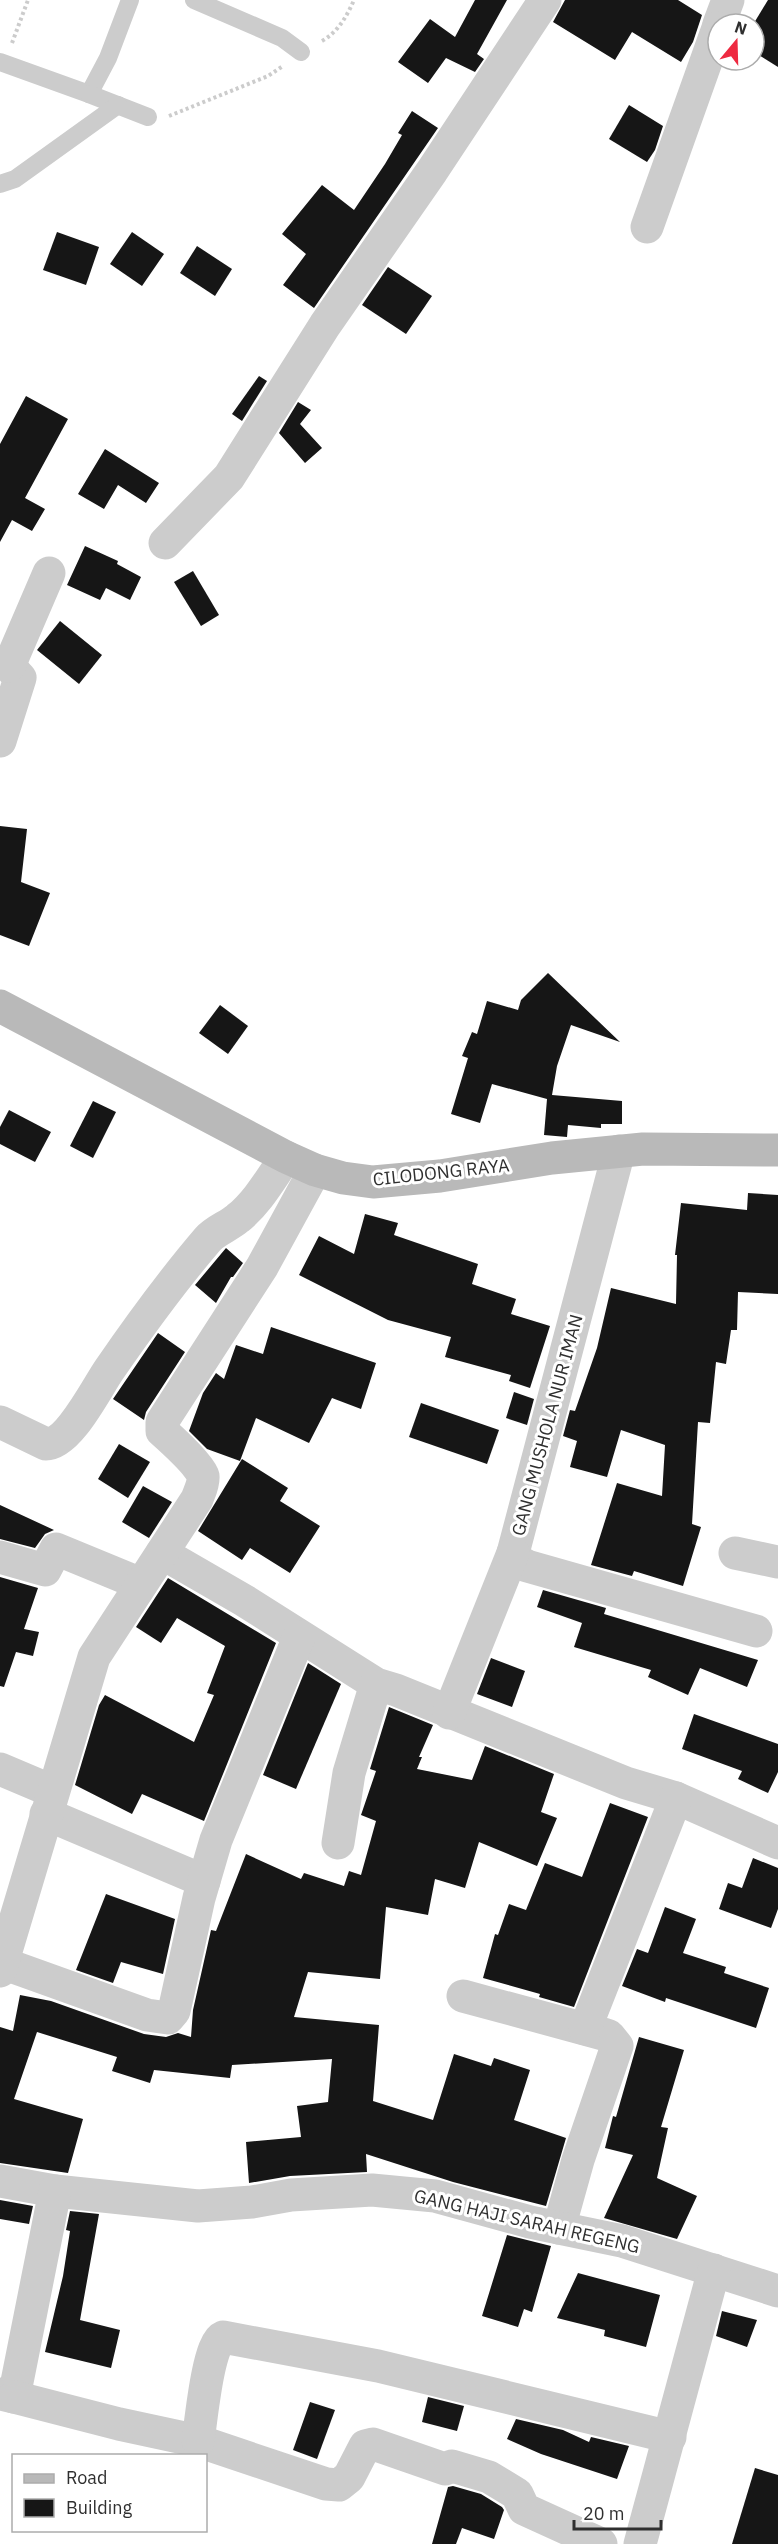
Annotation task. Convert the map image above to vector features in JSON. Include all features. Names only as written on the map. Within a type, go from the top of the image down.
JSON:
[{"type":"street","points":[[165,543],[229,477],[325,325],[432,171],[545,0]]},
{"type":"street","points":[[646,227],[706,62]]},
{"type":"street","points":[[0,741],[20,678],[4,664],[49,573]]},
{"type":"street","name":"CILODONG RAYA","points":[[0,1006],[278,1153],[315,1170],[343,1178],[374,1182],[440,1176],[552,1158],[619,1151],[778,1150]]},
{"type":"street","name":"GANG MUSHOLA NUR IMAN","points":[[619,1151],[513,1553],[516,1560],[527,1566],[756,1630]]},
{"type":"street","points":[[0,1422],[46,1444],[53,1444],[70,1431],[90,1397],[154,1306],[211,1237],[239,1217],[255,1200],[278,1153]]},
{"type":"street","points":[[299,1637],[216,1840],[204,1881],[174,2011],[168,2019],[147,2015],[1,1967],[94,1657],[197,1499],[203,1475],[162,1431],[162,1422],[262,1267],[315,1170]]},
{"type":"street","points":[[0,1557],[45,1570],[56,1549],[141,1584]]},
{"type":"street","points":[[162,1553],[245,1601],[376,1684],[546,1749],[626,1783],[676,1798],[778,1843]]},
{"type":"street","points":[[449,1713],[513,1553]]},
{"type":"street","points":[[735,1553],[778,1562]]},
{"type":"street","points":[[338,1844],[349,1773],[376,1684]]},
{"type":"street","points":[[0,1769],[49,1803],[204,1881]]},
{"type":"street","points":[[585,2029],[676,1798]]},
{"type":"street","points":[[463,1996],[609,2036],[617,2046],[578,2160],[559,2228]]},
{"type":"street","name":"GANG HAJI SARAH REGENG","points":[[0,2181],[55,2191],[198,2206],[252,2202],[291,2195],[372,2190],[435,2196],[559,2228],[622,2241],[778,2291]]},
{"type":"street","points":[[55,2191],[7,2395],[198,2441],[326,2484],[339,2486],[349,2477],[365,2446],[373,2444],[445,2469],[452,2466],[489,2477],[517,2494],[524,2509],[557,2534],[601,2544]]},
{"type":"street","points":[[640,2544],[714,2270]]},
{"type":"street","points":[[198,2441],[211,2359],[216,2344],[223,2337],[378,2366],[670,2437]]},
{"type":"lane","points":[[89,94],[108,58],[130,0]]},
{"type":"lane","points":[[194,0],[282,38],[302,52]]},
{"type":"lane","points":[[2,63],[148,117]]},
{"type":"lane","points":[[0,184],[15,178],[118,105]]},
{"type":"path","points":[[2,63],[28,0]]},
{"type":"path","points":[[148,117],[163,118],[268,76],[331,35],[347,15],[354,0]]},
{"type":"building","points":[[475,0],[507,0],[477,54],[484,59],[475,72],[446,58],[428,83],[398,62],[430,19],[455,37]]},
{"type":"building","points":[[565,0],[678,0],[702,15],[693,42],[681,62],[632,32],[615,60],[553,22]]},
{"type":"building","points":[[768,0],[778,0],[778,67],[766,60],[766,12],[761,12]]},
{"type":"building","points":[[629,105],[663,126],[655,150],[647,162],[609,139]]},
{"type":"building","points":[[412,111],[438,128],[314,308],[283,285],[306,254],[282,234],[322,185],[354,210],[402,135],[398,133]]},
{"type":"building","points":[[57,232],[99,247],[86,285],[43,270]]},
{"type":"building","points":[[132,232],[164,254],[142,286],[110,264]]},
{"type":"building","points":[[197,246],[232,269],[215,296],[180,273]]},
{"type":"building","points":[[388,267],[432,296],[406,334],[362,305]]},
{"type":"building","points":[[259,376],[267,381],[242,421],[232,414]]},
{"type":"building","points":[[26,396],[68,419],[25,498],[45,509],[32,531],[12,520],[0,542],[0,444]]},
{"type":"building","points":[[298,402],[311,410],[300,424],[322,448],[305,463],[279,433]]},
{"type":"building","points":[[105,449],[159,483],[146,503],[118,485],[104,509],[78,494]]},
{"type":"building","points":[[85,546],[118,561],[117,564],[141,577],[130,600],[106,588],[100,600],[67,585]]},
{"type":"building","points":[[193,571],[219,615],[201,626],[174,582]]},
{"type":"building","points":[[60,621],[102,655],[79,684],[37,650]]},
{"type":"building","points":[[0,826],[27,829],[21,882],[50,893],[29,946],[0,935]]},
{"type":"building","points":[[548,973],[620,1042],[571,1025],[557,1066],[552,1095],[622,1101],[622,1124],[601,1124],[601,1128],[568,1125],[567,1137],[544,1135],[547,1099],[492,1084],[480,1123],[451,1114],[468,1058],[462,1056],[472,1032],[477,1034],[487,1001],[518,1010],[521,1000]]},
{"type":"building","points":[[220,1005],[248,1026],[228,1054],[199,1033]]},
{"type":"building","points":[[93,1101],[116,1112],[93,1158],[70,1146]]},
{"type":"building","points":[[9,1110],[51,1132],[35,1162],[0,1144],[0,1127]]},
{"type":"building","points":[[748,1193],[778,1195],[778,1294],[738,1292],[737,1330],[731,1330],[726,1364],[716,1362],[710,1423],[698,1422],[692,1524],[701,1527],[683,1586],[634,1571],[632,1576],[591,1565],[617,1483],[662,1496],[665,1445],[621,1430],[607,1477],[570,1467],[577,1441],[563,1436],[570,1410],[575,1411],[597,1348],[611,1288],[676,1304],[677,1255],[675,1255],[681,1203],[747,1210]]},
{"type":"building","points":[[365,1214],[398,1223],[394,1235],[478,1264],[472,1284],[516,1299],[511,1314],[550,1326],[530,1388],[509,1381],[511,1375],[445,1357],[451,1337],[388,1320],[299,1275],[319,1236],[354,1254]]},
{"type":"building","points":[[226,1248],[243,1263],[231,1277],[216,1303],[195,1285]]},
{"type":"building","points":[[271,1327],[376,1363],[361,1409],[332,1398],[309,1443],[256,1418],[240,1461],[207,1449],[189,1431],[203,1393],[216,1373],[224,1379],[236,1345],[263,1354]]},
{"type":"building","points":[[158,1333],[185,1352],[146,1412],[144,1420],[113,1399]]},
{"type":"building","points":[[514,1392],[534,1399],[527,1425],[506,1418]]},
{"type":"building","points":[[421,1403],[499,1430],[487,1464],[409,1437]]},
{"type":"building","points":[[119,1444],[150,1462],[128,1498],[98,1479]]},
{"type":"building","points":[[242,1459],[288,1488],[280,1501],[320,1526],[290,1573],[250,1548],[242,1560],[198,1531]]},
{"type":"building","points":[[143,1486],[172,1502],[149,1538],[122,1522]]},
{"type":"building","points":[[0,1505],[54,1530],[45,1534],[35,1548],[0,1539]]},
{"type":"building","points":[[0,1577],[38,1588],[24,1629],[39,1632],[33,1656],[16,1652],[4,1687],[0,1686]]},
{"type":"building","points":[[168,1578],[276,1643],[204,1821],[142,1794],[132,1814],[75,1785],[99,1705],[105,1695],[194,1742],[214,1695],[207,1693],[225,1646],[177,1618],[161,1643],[136,1627]]},
{"type":"building","points":[[543,1590],[606,1608],[604,1614],[758,1660],[747,1687],[700,1668],[688,1695],[648,1677],[651,1670],[574,1647],[582,1623],[537,1607]]},
{"type":"building","points":[[491,1658],[525,1671],[512,1707],[477,1694]]},
{"type":"building","points":[[308,1663],[341,1684],[296,1789],[263,1775]]},
{"type":"building","points":[[389,1707],[433,1725],[419,1757],[422,1757],[417,1769],[472,1780],[485,1746],[554,1774],[541,1812],[557,1818],[537,1866],[479,1842],[465,1888],[435,1879],[428,1915],[386,1907],[380,1979],[308,1972],[294,2017],[379,2025],[373,2101],[433,2120],[454,2054],[491,2066],[494,2058],[530,2070],[514,2120],[566,2138],[546,2206],[453,2182],[366,2154],[367,2172],[290,2176],[249,2183],[246,2142],[301,2137],[297,2106],[328,2102],[332,2059],[232,2065],[230,2078],[154,2070],[150,2083],[112,2071],[117,2057],[37,2032],[14,2099],[83,2119],[68,2173],[0,2163],[0,2027],[13,2031],[20,1995],[51,2001],[144,2034],[166,2037],[178,2033],[191,2037],[193,2010],[211,1930],[216,1931],[246,1854],[301,1879],[304,1873],[344,1886],[349,1871],[361,1875],[376,1821],[361,1815],[376,1771],[370,1769]]},
{"type":"building","points":[[694,1714],[778,1744],[778,1772],[768,1793],[738,1779],[742,1771],[682,1749]]},
{"type":"building","points":[[610,1803],[648,1817],[574,2007],[539,1997],[540,1994],[483,1978],[495,1934],[498,1935],[509,1904],[526,1910],[545,1863],[582,1877]]},
{"type":"building","points":[[753,1858],[778,1868],[778,1909],[771,1928],[719,1909],[728,1883],[742,1888]]},
{"type":"building","points":[[106,1894],[175,1919],[163,1974],[121,1962],[113,1983],[76,1970]]},
{"type":"building","points":[[665,1907],[696,1919],[683,1953],[726,1967],[724,1973],[769,1988],[756,2028],[666,1998],[665,2002],[622,1986],[637,1949],[648,1953]]},
{"type":"building","points":[[639,2037],[684,2050],[661,2127],[668,2128],[657,2178],[697,2196],[677,2239],[604,2218],[633,2155],[605,2148]]},
{"type":"building","points":[[0,2200],[33,2206],[29,2224],[0,2219]]},
{"type":"building","points":[[70,2211],[99,2214],[80,2320],[120,2330],[111,2368],[45,2352],[63,2276],[70,2231],[66,2230]]},
{"type":"building","points":[[507,2235],[551,2246],[532,2312],[524,2309],[518,2327],[482,2316]]},
{"type":"building","points":[[578,2273],[660,2295],[646,2347],[604,2336],[605,2330],[557,2318]]},
{"type":"building","points":[[722,2311],[757,2320],[747,2347],[716,2336]]},
{"type":"building","points":[[428,2397],[464,2406],[457,2431],[422,2422]]},
{"type":"building","points":[[310,2402],[335,2410],[317,2459],[293,2450]]},
{"type":"building","points":[[516,2419],[563,2430],[589,2442],[591,2437],[629,2446],[617,2479],[541,2454],[507,2439]]},
{"type":"building","points":[[755,2468],[778,2475],[778,2544],[732,2544]]},
{"type":"building","points":[[453,2486],[481,2494],[502,2507],[504,2510],[494,2539],[462,2528],[456,2544],[432,2544],[448,2487]]}]
